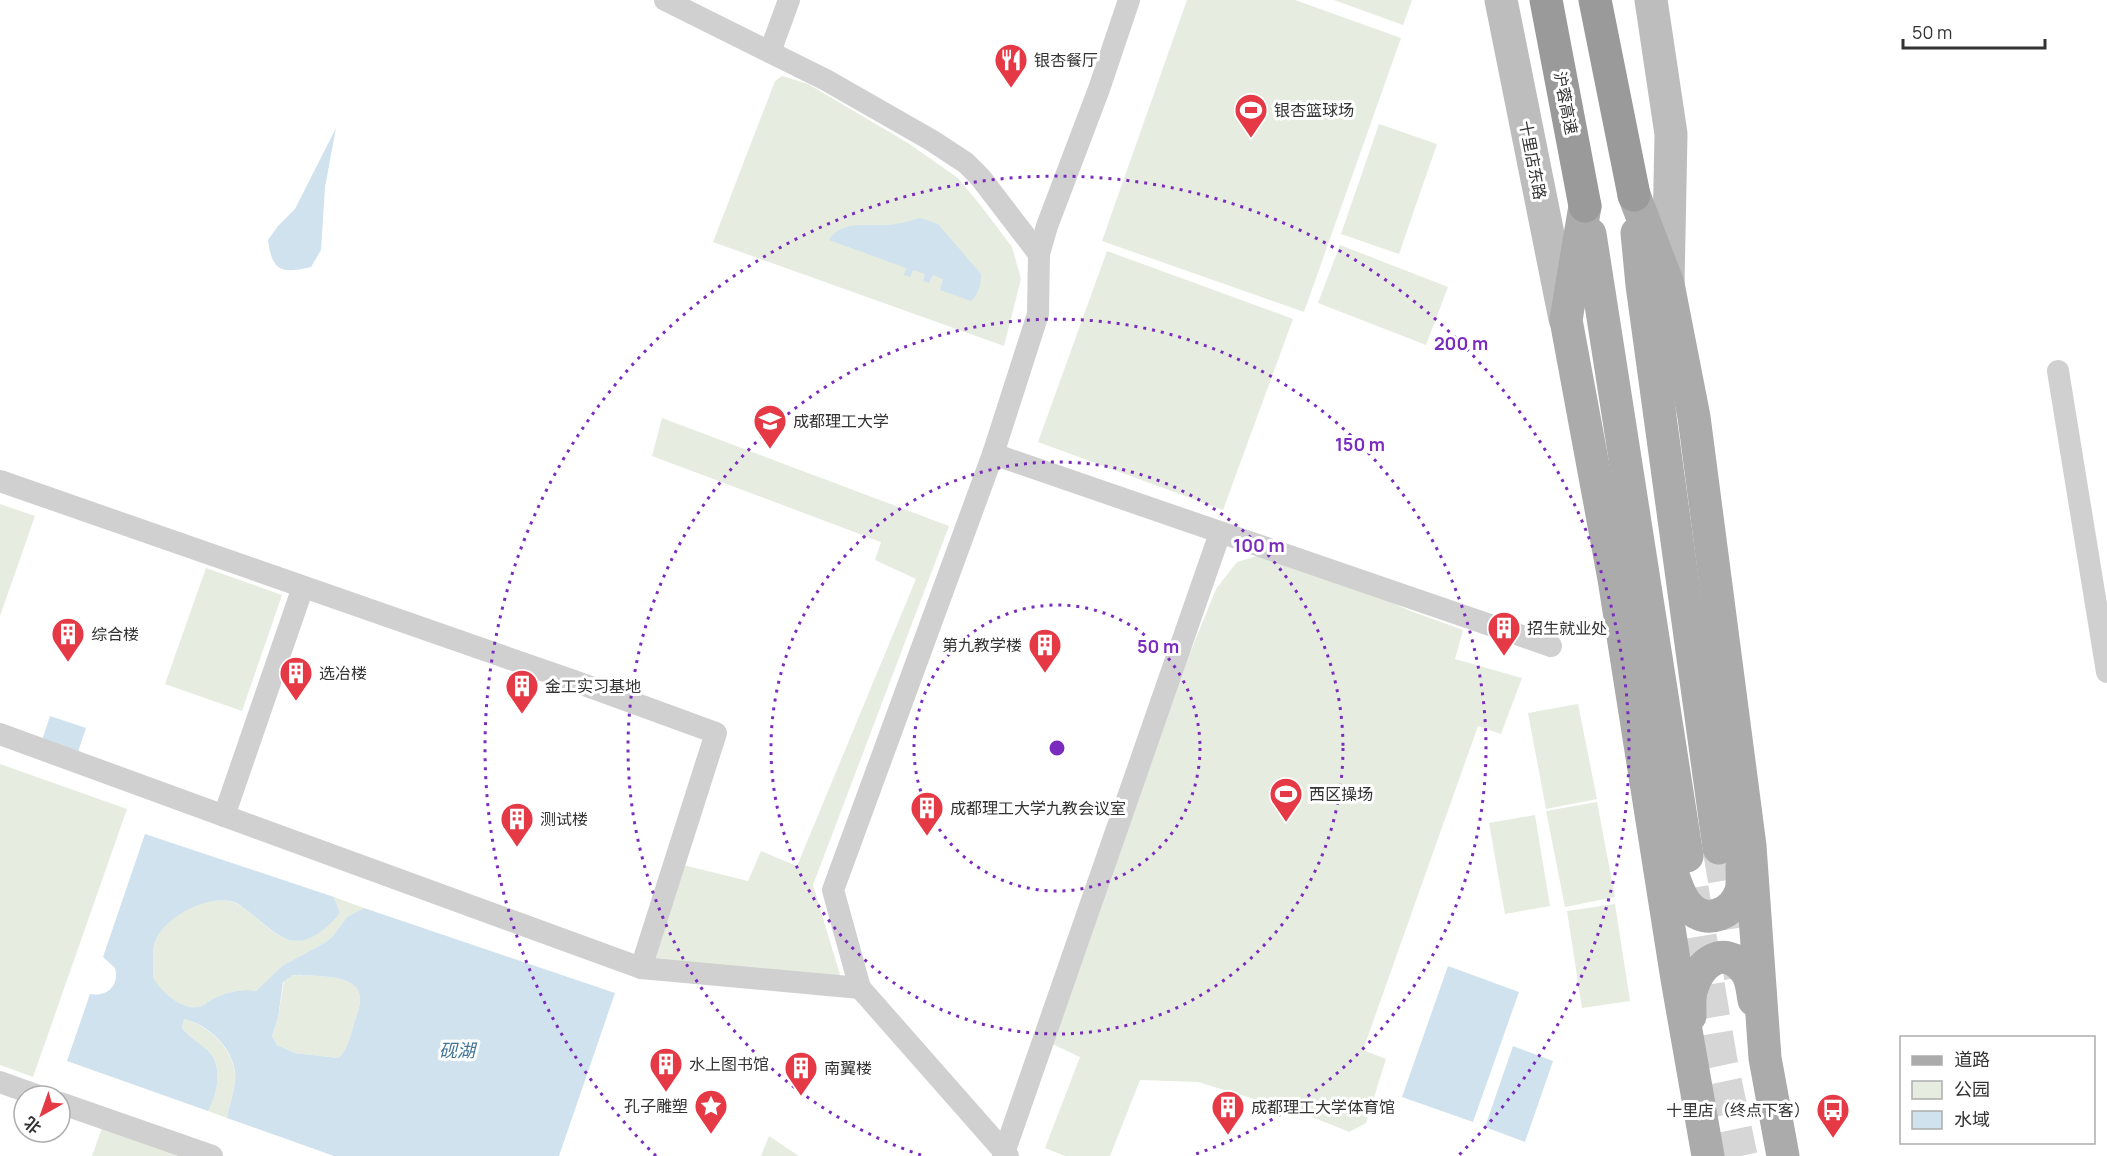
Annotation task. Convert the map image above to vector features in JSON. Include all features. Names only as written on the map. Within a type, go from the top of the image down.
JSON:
[{"type":"highway","name":"沪蓉高速","points":[[1546,0],[1585,206]]},
{"type":"highway","points":[[1595,0],[1634,195]]},
{"type":"main road","points":[[1634,195],[1668,284],[1694,417],[1750,846],[1765,1058]]},
{"type":"main road","points":[[1634,195],[1642,285],[1719,848]]},
{"type":"main road","points":[[1585,206],[1566,320],[1614,579],[1708,1156]]},
{"type":"main road","points":[[1585,206],[1687,856]]},
{"type":"main road","points":[[1650,807],[1677,887],[1689,907],[1703,916],[1713,916],[1723,913],[1734,905],[1742,889],[1743,797]]},
{"type":"main road","points":[[1691,1057],[1691,988],[1705,964],[1716,957],[1728,957],[1744,969],[1750,978],[1783,1156]]},
{"type":"street","points":[[665,0],[845,91],[931,140],[966,163],[980,177],[1039,254]]},
{"type":"street","points":[[770,52],[789,0]]},
{"type":"street","points":[[1130,0],[1047,226],[1039,254],[1038,314],[993,454],[833,890],[860,988],[1005,1155],[1220,533]]},
{"type":"street","name":"十里店东路","points":[[1501,0],[1566,320]]},
{"type":"street","points":[[1651,0],[1671,134],[1668,284]]},
{"type":"street","points":[[2058,371],[2107,672]]},
{"type":"street","points":[[993,454],[1551,646]]},
{"type":"street","points":[[0,481],[571,680],[716,733],[641,968]]},
{"type":"street","points":[[224,816],[303,587]]},
{"type":"street","points":[[0,734],[641,968],[860,988]]},
{"type":"street","points":[[72,1107],[212,1156]]},
{"type":"green space","name":"银杏篮球场","points":[[1187,0],[1295,0],[1401,38],[1304,312],[1102,241]]},
{"type":"green space","points":[[1334,0],[1412,0],[1403,25]]},
{"type":"green space","points":[[782,76],[808,84],[908,143],[958,178],[1012,247],[1021,279],[1004,346],[713,242],[775,81]]},
{"type":"green space","points":[[1379,124],[1437,144],[1399,254],[1341,234]]},
{"type":"green space","points":[[1340,245],[1448,287],[1426,345],[1318,303]]},
{"type":"green space","points":[[1107,251],[1293,319],[1223,510],[1038,442]]},
{"type":"green space","points":[[662,418],[949,526],[813,885],[841,978],[651,960],[683,865],[748,881],[761,851],[797,866],[916,579],[875,560],[881,542],[652,456]]},
{"type":"green space","points":[[0,504],[35,516],[0,616]]},
{"type":"green space","name":"西区操场","points":[[1257,556],[1352,584],[1408,610],[1463,630],[1455,659],[1522,678],[1501,734],[1478,726],[1363,1050],[1386,1059],[1366,1123],[1349,1132],[1310,1116],[1198,1082],[1140,1080],[1110,1156],[1065,1156],[1045,1148],[1080,1057],[1050,1043],[1170,702],[1216,589],[1237,562]]},
{"type":"green space","points":[[206,568],[282,595],[242,711],[165,684]]},
{"type":"green space","points":[[1578,704],[1597,799],[1546,809],[1528,713]]},
{"type":"green space","points":[[0,764],[127,809],[33,1077],[0,1065]]},
{"type":"green space","points":[[1597,802],[1615,897],[1565,907],[1546,811]]},
{"type":"green space","points":[[1535,815],[1550,906],[1505,914],[1489,823]]},
{"type":"green space","points":[[334,897],[364,908],[347,917],[326,942],[282,966],[256,991],[233,992],[216,997],[200,1006],[192,1007],[173,999],[153,979],[153,950],[158,936],[175,917],[200,904],[225,900],[235,903],[275,933],[296,941],[310,937],[340,913]]},
{"type":"green space","points":[[1615,904],[1630,1001],[1582,1008],[1567,911]]},
{"type":"green space","points":[[293,975],[332,977],[351,983],[357,989],[360,1004],[348,1043],[338,1058],[295,1053],[277,1045],[272,1036],[278,1018],[284,981]]},
{"type":"green space","points":[[184,1019],[203,1027],[212,1034],[220,1041],[231,1060],[235,1080],[227,1118],[208,1111],[216,1090],[216,1066],[210,1053],[182,1028]]},
{"type":"green space","points":[[103,1125],[190,1156],[92,1156]]},
{"type":"green space","points":[[769,1136],[799,1156],[761,1156]]},
{"type":"water","points":[[336,128],[325,187],[321,250],[311,267],[293,270],[280,268],[272,259],[268,240],[295,209]]},
{"type":"water","points":[[920,218],[938,224],[981,274],[979,289],[971,301],[940,290],[943,279],[933,275],[929,283],[923,281],[925,274],[913,270],[910,277],[904,275],[906,268],[829,240],[840,229],[854,225],[886,225]]},
{"type":"water","points":[[50,716],[86,728],[77,755],[41,743]]},
{"type":"water","name":"砚湖","points":[[145,834],[334,897],[340,913],[318,934],[297,941],[276,934],[236,903],[226,900],[201,904],[175,917],[165,926],[154,946],[153,978],[161,989],[185,1006],[199,1007],[227,993],[256,991],[282,966],[326,942],[347,917],[364,908],[615,993],[559,1156],[334,1156],[227,1118],[235,1081],[232,1060],[220,1041],[194,1022],[184,1019],[182,1028],[210,1053],[216,1066],[216,1090],[208,1111],[67,1061],[90,994],[107,992],[116,980],[115,968],[103,957]],"holes":[[[293,975],[332,977],[351,983],[357,989],[360,1004],[350,1038],[338,1058],[295,1053],[277,1045],[272,1036],[278,1018],[283,982]]]},
{"type":"water","points":[[1448,966],[1519,992],[1473,1122],[1402,1097]]},
{"type":"water","points":[[1513,1046],[1553,1061],[1525,1142],[1485,1127]]},
{"type":"tunnel","points":[[1719,848],[1742,986]]},
{"type":"tunnel","points":[[1692,888],[1721,1061],[1741,1156]]},
{"type":"place","name":"银杏餐厅","points":[[1011,89]]},
{"type":"place","name":"银杏篮球场","points":[[1251,139]]},
{"type":"place","name":"成都理工大学","points":[[770,450]]},
{"type":"place","name":"招生就业处","points":[[1504,657]]},
{"type":"place","name":"综合楼","points":[[68,663]]},
{"type":"place","name":"第九教学楼","points":[[1045,674]]},
{"type":"place","name":"选冶楼","points":[[296,702]]},
{"type":"place","name":"金工实习基地","points":[[522,715]]},
{"type":"place","name":"西区操场","points":[[1286,823]]},
{"type":"place","name":"成都理工大学九教会议室","points":[[927,837]]},
{"type":"place","name":"测试楼","points":[[517,848]]},
{"type":"place","name":"水上图书馆","points":[[666,1093]]},
{"type":"place","name":"南翼楼","points":[[801,1097]]},
{"type":"place","name":"孔子雕塑","points":[[711,1135]]},
{"type":"place","name":"成都理工大学体育馆","points":[[1228,1136]]},
{"type":"place","name":"十里店（终点下客）","points":[[1833,1139]]}]
